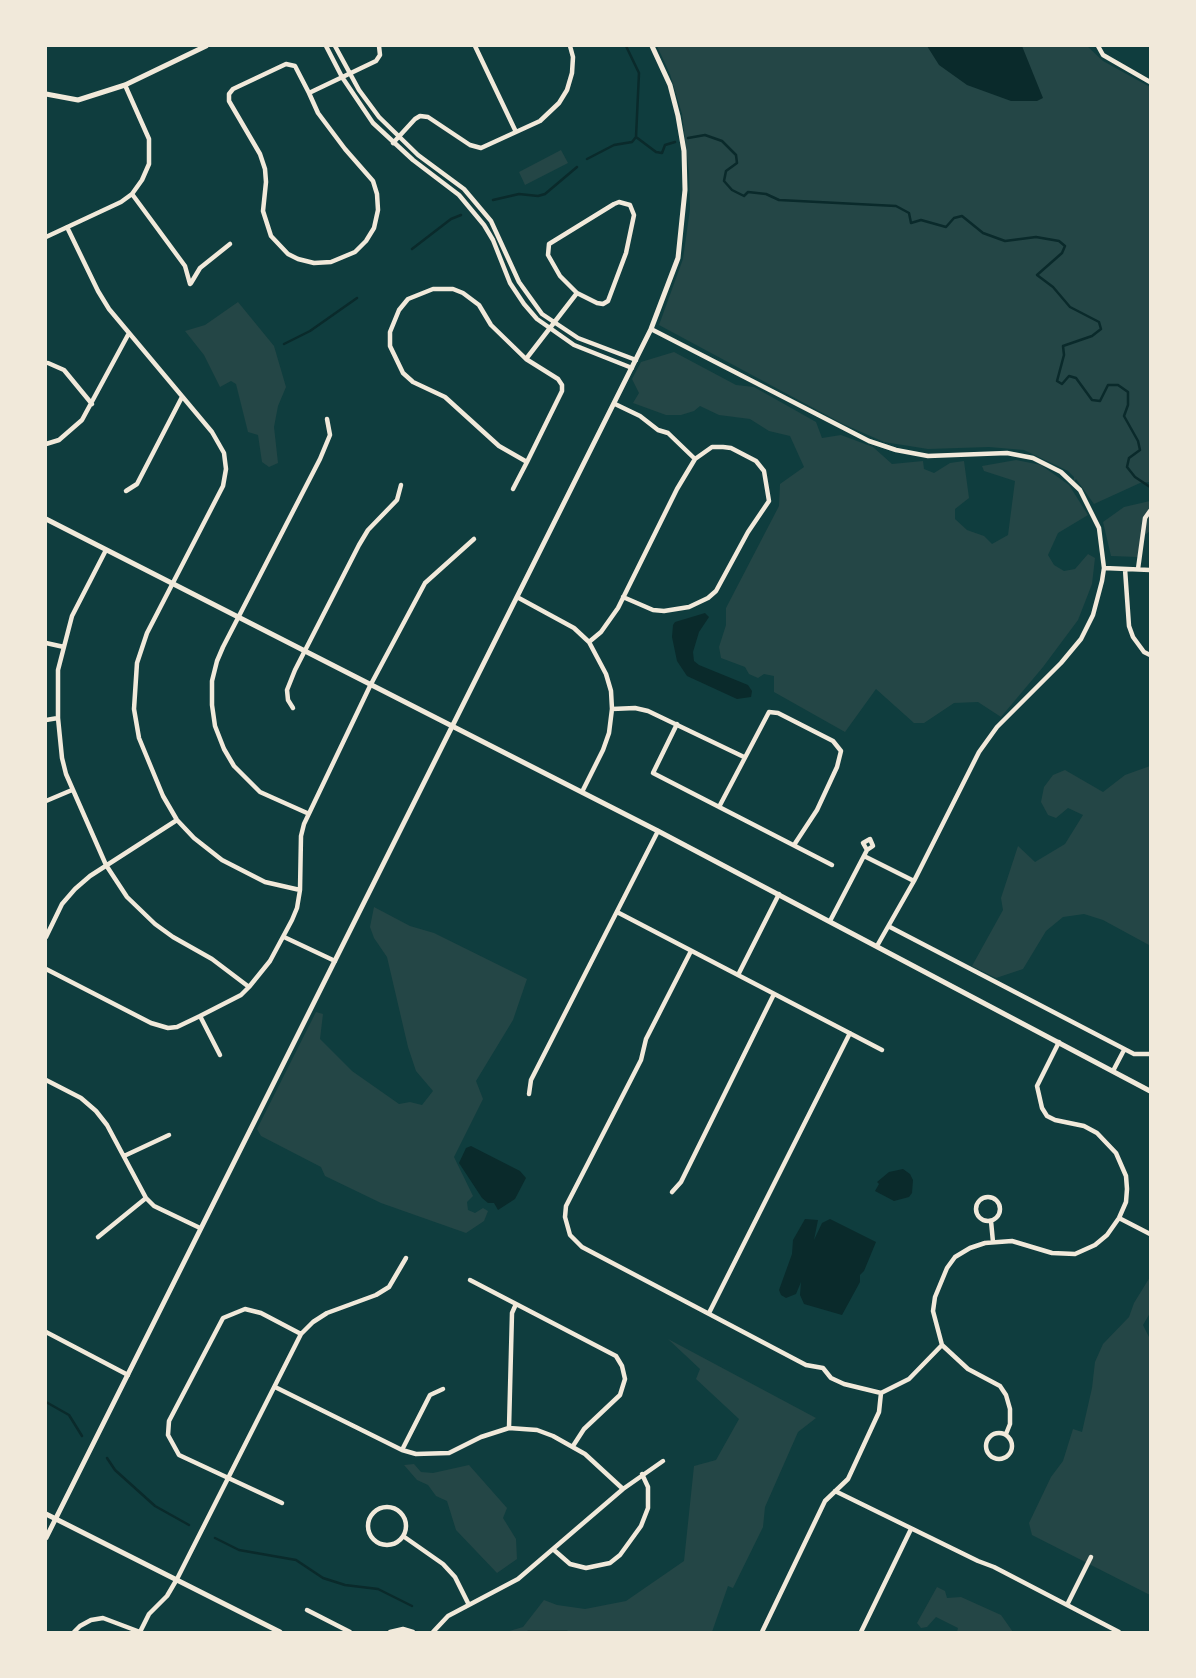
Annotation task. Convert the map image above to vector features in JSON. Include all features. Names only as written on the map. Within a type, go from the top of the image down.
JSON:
[{"type":"street","points":[[46,94],[78,100],[125,85],[206,46]]},
{"type":"street","points":[[326,46],[342,77],[373,123],[393,143],[459,195],[493,240],[510,283],[524,304],[549,329],[574,345],[632,368]]},
{"type":"street","points":[[335,46],[349,74],[379,117],[398,137],[464,189],[491,221],[519,282],[530,299],[554,323],[578,338],[636,360]]},
{"type":"street","points":[[309,93],[376,61],[380,55],[379,46]]},
{"type":"street","points":[[475,46],[516,132]]},
{"type":"street","points":[[393,143],[421,116],[428,117],[476,148],[540,121],[550,113],[567,90],[572,72],[573,57],[570,46]]},
{"type":"street","points":[[46,1538],[651,329],[678,258],[685,190],[684,151],[678,116],[670,86],[652,46]]},
{"type":"street","points":[[1098,46],[1103,55],[1150,82]]},
{"type":"street","points":[[286,64],[295,66],[309,93],[318,113],[373,181],[377,194],[378,210],[374,228],[366,241],[355,252],[331,262],[314,263],[298,259],[288,254],[271,236],[263,211],[265,169],[260,154],[229,101],[233,89],[286,64]]},
{"type":"street","points":[[46,237],[121,202],[132,194],[142,180],[149,164],[150,151],[145,128],[125,85]]},
{"type":"street","points":[[132,194],[186,266],[190,284],[200,268],[230,244]]},
{"type":"street","points":[[619,202],[630,205],[634,215],[626,253],[611,296],[603,304],[577,293],[560,276],[548,255],[549,244],[614,204],[619,202]]},
{"type":"street","points":[[67,227],[98,291],[219,442],[224,453],[226,469],[223,486],[147,633],[137,663],[134,709],[143,748],[163,796],[177,820],[194,838],[222,860],[265,882],[300,890]]},
{"type":"street","points":[[513,489],[527,462],[562,391],[562,385],[558,379],[526,359],[491,325],[479,305],[463,293],[453,289],[433,289],[408,299],[399,310],[390,332],[390,346],[403,373],[413,382],[445,397],[499,446],[527,462]]},
{"type":"street","points":[[526,359],[577,293]]},
{"type":"street","points":[[651,329],[869,441],[928,456],[1006,453],[1033,458],[1060,472],[1080,490],[1099,527],[1104,568],[1093,615],[1081,639],[1061,663],[997,727],[979,752],[890,927],[877,946]]},
{"type":"street","points":[[46,444],[69,432],[82,420],[130,332]]},
{"type":"street","points":[[598,353],[601,346]]},
{"type":"street","points":[[48,363],[64,370],[92,404]]},
{"type":"street","points":[[126,491],[137,484],[182,397]]},
{"type":"street","points":[[615,404],[640,416],[658,430],[668,433],[695,459]]},
{"type":"street","points":[[308,814],[275,800],[245,779],[224,749],[215,726],[212,681],[217,662],[238,618],[320,459],[330,435],[327,419]]},
{"type":"street","points":[[589,642],[610,620],[695,459],[712,447],[723,447],[731,448],[756,461],[767,480],[769,501],[716,591],[690,607],[664,611],[653,610],[623,597]]},
{"type":"street","points":[[293,708],[288,700],[287,690],[304,652],[359,545],[368,530],[397,500],[401,485]]},
{"type":"street","points":[[1138,569],[1145,518],[1150,511]]},
{"type":"street","points":[[46,519],[658,831],[1150,1091]]},
{"type":"street","points":[[46,969],[160,1027],[177,1027],[241,995],[249,987],[270,961],[297,908],[301,836],[308,814],[370,686],[425,583],[474,539]]},
{"type":"street","points":[[106,550],[72,616],[58,670],[58,718],[62,758],[72,790],[106,865],[127,897],[173,937],[221,964],[249,987]]},
{"type":"street","points":[[1104,568],[1150,570]]},
{"type":"street","points":[[1125,569],[1133,637],[1144,652],[1150,655]]},
{"type":"street","points":[[517,597],[560,619],[589,642],[606,674],[612,709],[609,733],[582,792]]},
{"type":"street","points":[[46,643],[64,647]]},
{"type":"street","points":[[612,709],[635,708],[648,711],[744,757]]},
{"type":"street","points":[[719,807],[769,712],[778,713],[838,745],[841,757],[817,810],[794,845]]},
{"type":"street","points":[[46,720],[58,718]]},
{"type":"street","points":[[677,724],[653,773],[832,865]]},
{"type":"street","points":[[46,801],[72,790]]},
{"type":"street","points":[[46,937],[62,904],[75,889],[106,865],[177,820]]},
{"type":"street","points":[[529,1094],[531,1080],[658,831]]},
{"type":"street","points":[[830,921],[867,850]]},
{"type":"street","points":[[864,856],[914,881]]},
{"type":"street","points":[[738,975],[779,894]]},
{"type":"street","points":[[617,912],[882,1050]]},
{"type":"street","points":[[890,927],[1124,1050],[1134,1054],[1150,1054]]},
{"type":"street","points":[[284,937],[335,961]]},
{"type":"street","points":[[691,951],[646,1039],[641,1060],[566,1206],[566,1228],[575,1242],[582,1247],[806,1365],[823,1368],[831,1378],[844,1384],[881,1393],[909,1379],[942,1345]]},
{"type":"street","points":[[672,1192],[681,1182],[774,994]]},
{"type":"street","points":[[200,1016],[220,1055]]},
{"type":"street","points":[[709,1313],[850,1033]]},
{"type":"street","points":[[1006,1434],[1010,1424],[1010,1409],[1006,1395],[999,1386],[968,1369],[942,1345],[933,1311],[940,1281],[955,1257],[970,1248],[993,1242],[1012,1241],[1052,1253],[1075,1254],[1095,1245],[1107,1235],[1119,1218],[1126,1202],[1127,1189],[1126,1176],[1116,1153],[1097,1133],[1084,1126],[1055,1120],[1047,1116],[1042,1108],[1037,1086],[1059,1041]]},
{"type":"street","points":[[1113,1071],[1124,1050]]},
{"type":"street","points":[[46,1080],[81,1098],[96,1111],[107,1125],[146,1198],[163,1211],[200,1228]]},
{"type":"street","points":[[124,1156],[169,1135]]},
{"type":"street","points":[[987,1197],[994,1198],[1000,1207],[998,1217],[991,1222],[981,1220],[976,1210],[980,1200],[987,1197]]},
{"type":"street","points":[[98,1237],[146,1198]]},
{"type":"street","points":[[1119,1218],[1150,1234]]},
{"type":"street","points":[[991,1222],[993,1242]]},
{"type":"street","points":[[75,1633],[91,1619],[103,1618],[140,1632],[149,1614],[167,1596],[177,1579],[301,1334],[327,1313],[388,1287],[405,1258]]},
{"type":"street","points":[[470,1280],[616,1356],[625,1379],[620,1395],[584,1429],[573,1446]]},
{"type":"street","points":[[509,1427],[512,1313],[516,1304]]},
{"type":"street","points":[[282,1503],[179,1455],[168,1435],[169,1421],[223,1318],[245,1309],[261,1313],[301,1334]]},
{"type":"street","points":[[46,1332],[128,1375]]},
{"type":"street","points":[[275,1387],[402,1450],[424,1455],[449,1453],[509,1427],[537,1430],[573,1446],[599,1465],[623,1489]]},
{"type":"street","points":[[402,1450],[430,1395],[443,1389]]},
{"type":"street","points":[[762,1633],[825,1501],[848,1479],[878,1412],[881,1393]]},
{"type":"street","points":[[997,1432],[1006,1434],[1012,1441],[1010,1453],[999,1459],[991,1456],[986,1448],[987,1440],[997,1432]]},
{"type":"street","points":[[433,1633],[448,1616],[518,1579],[623,1489],[663,1461]]},
{"type":"street","points":[[554,1550],[570,1564],[586,1568],[610,1563],[620,1555],[641,1527],[648,1508],[648,1487],[642,1474]]},
{"type":"street","points":[[835,1491],[994,1567],[1119,1633]]},
{"type":"street","points":[[377,1509],[396,1509],[406,1524],[403,1536],[394,1544],[376,1541],[369,1531],[369,1519],[377,1509]]},
{"type":"street","points":[[46,1514],[280,1633]]},
{"type":"street","points":[[861,1633],[911,1529]]},
{"type":"street","points":[[403,1536],[443,1564],[456,1577],[470,1605]]},
{"type":"street","points":[[1068,1605],[1091,1557]]},
{"type":"street","points":[[307,1609],[350,1633]]},
{"type":"street","points":[[390,1633],[403,1629],[413,1633]]},
{"type":"shaded area","points":[[657,46],[1087,46],[1103,61],[1150,87],[1150,482],[1140,483],[1094,504],[1076,479],[1073,484],[1074,477],[1068,471],[1024,450],[989,447],[928,449],[884,442],[843,424],[659,325],[683,259],[690,209],[682,114],[670,74]]},
{"type":"shaded area","points":[[927,46],[1022,46],[1043,98],[1037,101],[1011,101],[967,85],[939,65]]},
{"type":"shaded area","points":[[561,150],[568,163],[525,185],[519,172]]},
{"type":"shaded area","points":[[238,302],[274,346],[286,387],[278,406],[274,427],[278,463],[269,467],[262,462],[258,435],[248,432],[236,384],[231,381],[220,387],[204,355],[185,331],[205,325]]},
{"type":"shaded area","points":[[674,352],[736,385],[754,387],[816,422],[822,438],[841,435],[873,447],[892,464],[923,461],[924,469],[934,473],[950,463],[964,461],[969,498],[955,509],[955,519],[967,530],[984,536],[992,544],[1008,535],[1015,481],[984,471],[982,466],[1016,460],[1041,465],[1069,485],[1088,515],[1058,533],[1048,555],[1054,565],[1064,571],[1075,569],[1088,554],[1095,558],[1092,584],[1078,620],[1001,717],[978,702],[954,703],[924,723],[914,723],[876,689],[845,732],[774,692],[774,676],[764,674],[758,678],[749,674],[745,667],[721,658],[719,647],[726,625],[726,608],[779,506],[780,484],[804,467],[790,436],[769,431],[750,419],[719,415],[700,406],[681,415],[666,415],[633,403],[639,393],[632,379],[641,362]]},
{"type":"shaded area","points":[[1150,501],[1150,531],[1141,538],[1138,557],[1111,556],[1103,522],[1124,507]]},
{"type":"shaded area","points":[[705,613],[709,617],[699,632],[693,652],[694,661],[748,685],[752,691],[751,697],[737,699],[687,676],[677,661],[672,637],[673,625],[675,622]]},
{"type":"shaded area","points":[[1150,766],[1149,945],[1103,920],[1084,914],[1063,917],[1046,931],[1023,969],[996,978],[972,966],[1003,910],[1001,898],[1018,846],[1035,862],[1065,844],[1083,815],[1068,808],[1056,818],[1048,815],[1041,802],[1044,787],[1053,775],[1065,770],[1103,792],[1125,775]]},
{"type":"shaded area","points":[[374,907],[527,979],[513,1020],[476,1081],[483,1099],[454,1157],[473,1196],[467,1202],[468,1210],[475,1213],[483,1208],[488,1211],[484,1221],[466,1233],[381,1203],[325,1176],[321,1167],[261,1136],[257,1129],[316,1012],[323,1014],[320,1039],[352,1071],[399,1104],[410,1102],[422,1105],[433,1091],[416,1071],[408,1047],[387,957],[370,927]]},
{"type":"shaded area","points":[[471,1146],[520,1171],[526,1178],[515,1199],[498,1210],[494,1203],[488,1203],[482,1198],[459,1163],[466,1148]]},
{"type":"shaded area","points":[[903,1169],[913,1180],[909,1197],[894,1201],[875,1191],[879,1184],[877,1182],[889,1172]]},
{"type":"shaded area","points":[[805,1219],[818,1220],[814,1240],[822,1223],[830,1219],[876,1242],[860,1275],[860,1282],[842,1315],[804,1304],[800,1295],[801,1282],[796,1294],[786,1298],[779,1290],[792,1254],[793,1240]]},
{"type":"shaded area","points":[[1150,1277],[1150,1313],[1143,1325],[1150,1339],[1150,1595],[1032,1535],[1029,1523],[1051,1477],[1063,1461],[1073,1429],[1082,1432],[1095,1362],[1103,1344],[1129,1317]]},
{"type":"shaded area","points":[[668,1339],[816,1418],[798,1432],[765,1507],[763,1527],[733,1588],[728,1586],[712,1632],[506,1632],[523,1627],[544,1600],[585,1609],[626,1601],[684,1561],[694,1466],[716,1460],[739,1419],[696,1379],[700,1369]]},
{"type":"shaded area","points":[[414,1464],[421,1472],[433,1473],[469,1465],[507,1508],[503,1518],[516,1539],[517,1559],[497,1573],[456,1530],[447,1501],[436,1496],[428,1485],[417,1480],[404,1465]]},
{"type":"shaded area","points":[[937,1587],[945,1591],[947,1598],[961,1597],[1001,1615],[1013,1632],[957,1632],[958,1628],[936,1617],[927,1627],[921,1628],[917,1623]]},
{"type":"waterway","points":[[626,46],[639,73],[636,137],[656,152],[662,153],[665,145],[675,142]]},
{"type":"waterway","points":[[688,138],[705,135],[722,141],[736,155],[737,163],[726,171],[724,181],[732,190],[744,196],[748,192],[766,194],[779,200],[896,206],[909,213],[911,223],[921,220],[946,227],[954,218],[962,216],[983,233],[1005,241],[1036,237],[1059,241],[1065,246],[1062,253],[1037,275],[1053,287],[1070,307],[1099,322],[1101,329],[1092,336],[1063,346],[1064,355],[1057,381],[1062,384],[1069,376],[1076,378],[1092,400],[1100,401],[1108,385],[1118,385],[1128,392],[1128,405],[1124,416],[1140,450],[1129,458],[1127,467],[1135,477],[1150,487]]},
{"type":"waterway","points":[[587,159],[614,145],[632,142],[636,137]]},
{"type":"waterway","points":[[493,200],[519,194],[545,194],[577,167]]},
{"type":"waterway","points":[[412,249],[451,219],[461,215]]},
{"type":"waterway","points":[[284,344],[310,331],[357,298]]},
{"type":"waterway","points":[[46,1402],[69,1415],[82,1436]]},
{"type":"waterway","points":[[107,1458],[115,1470],[155,1506],[189,1525]]},
{"type":"waterway","points":[[215,1538],[239,1550],[296,1560],[323,1578],[345,1585],[378,1589],[412,1606]]},
{"type":"waterway","points":[[528,1632],[567,1632]]}]
